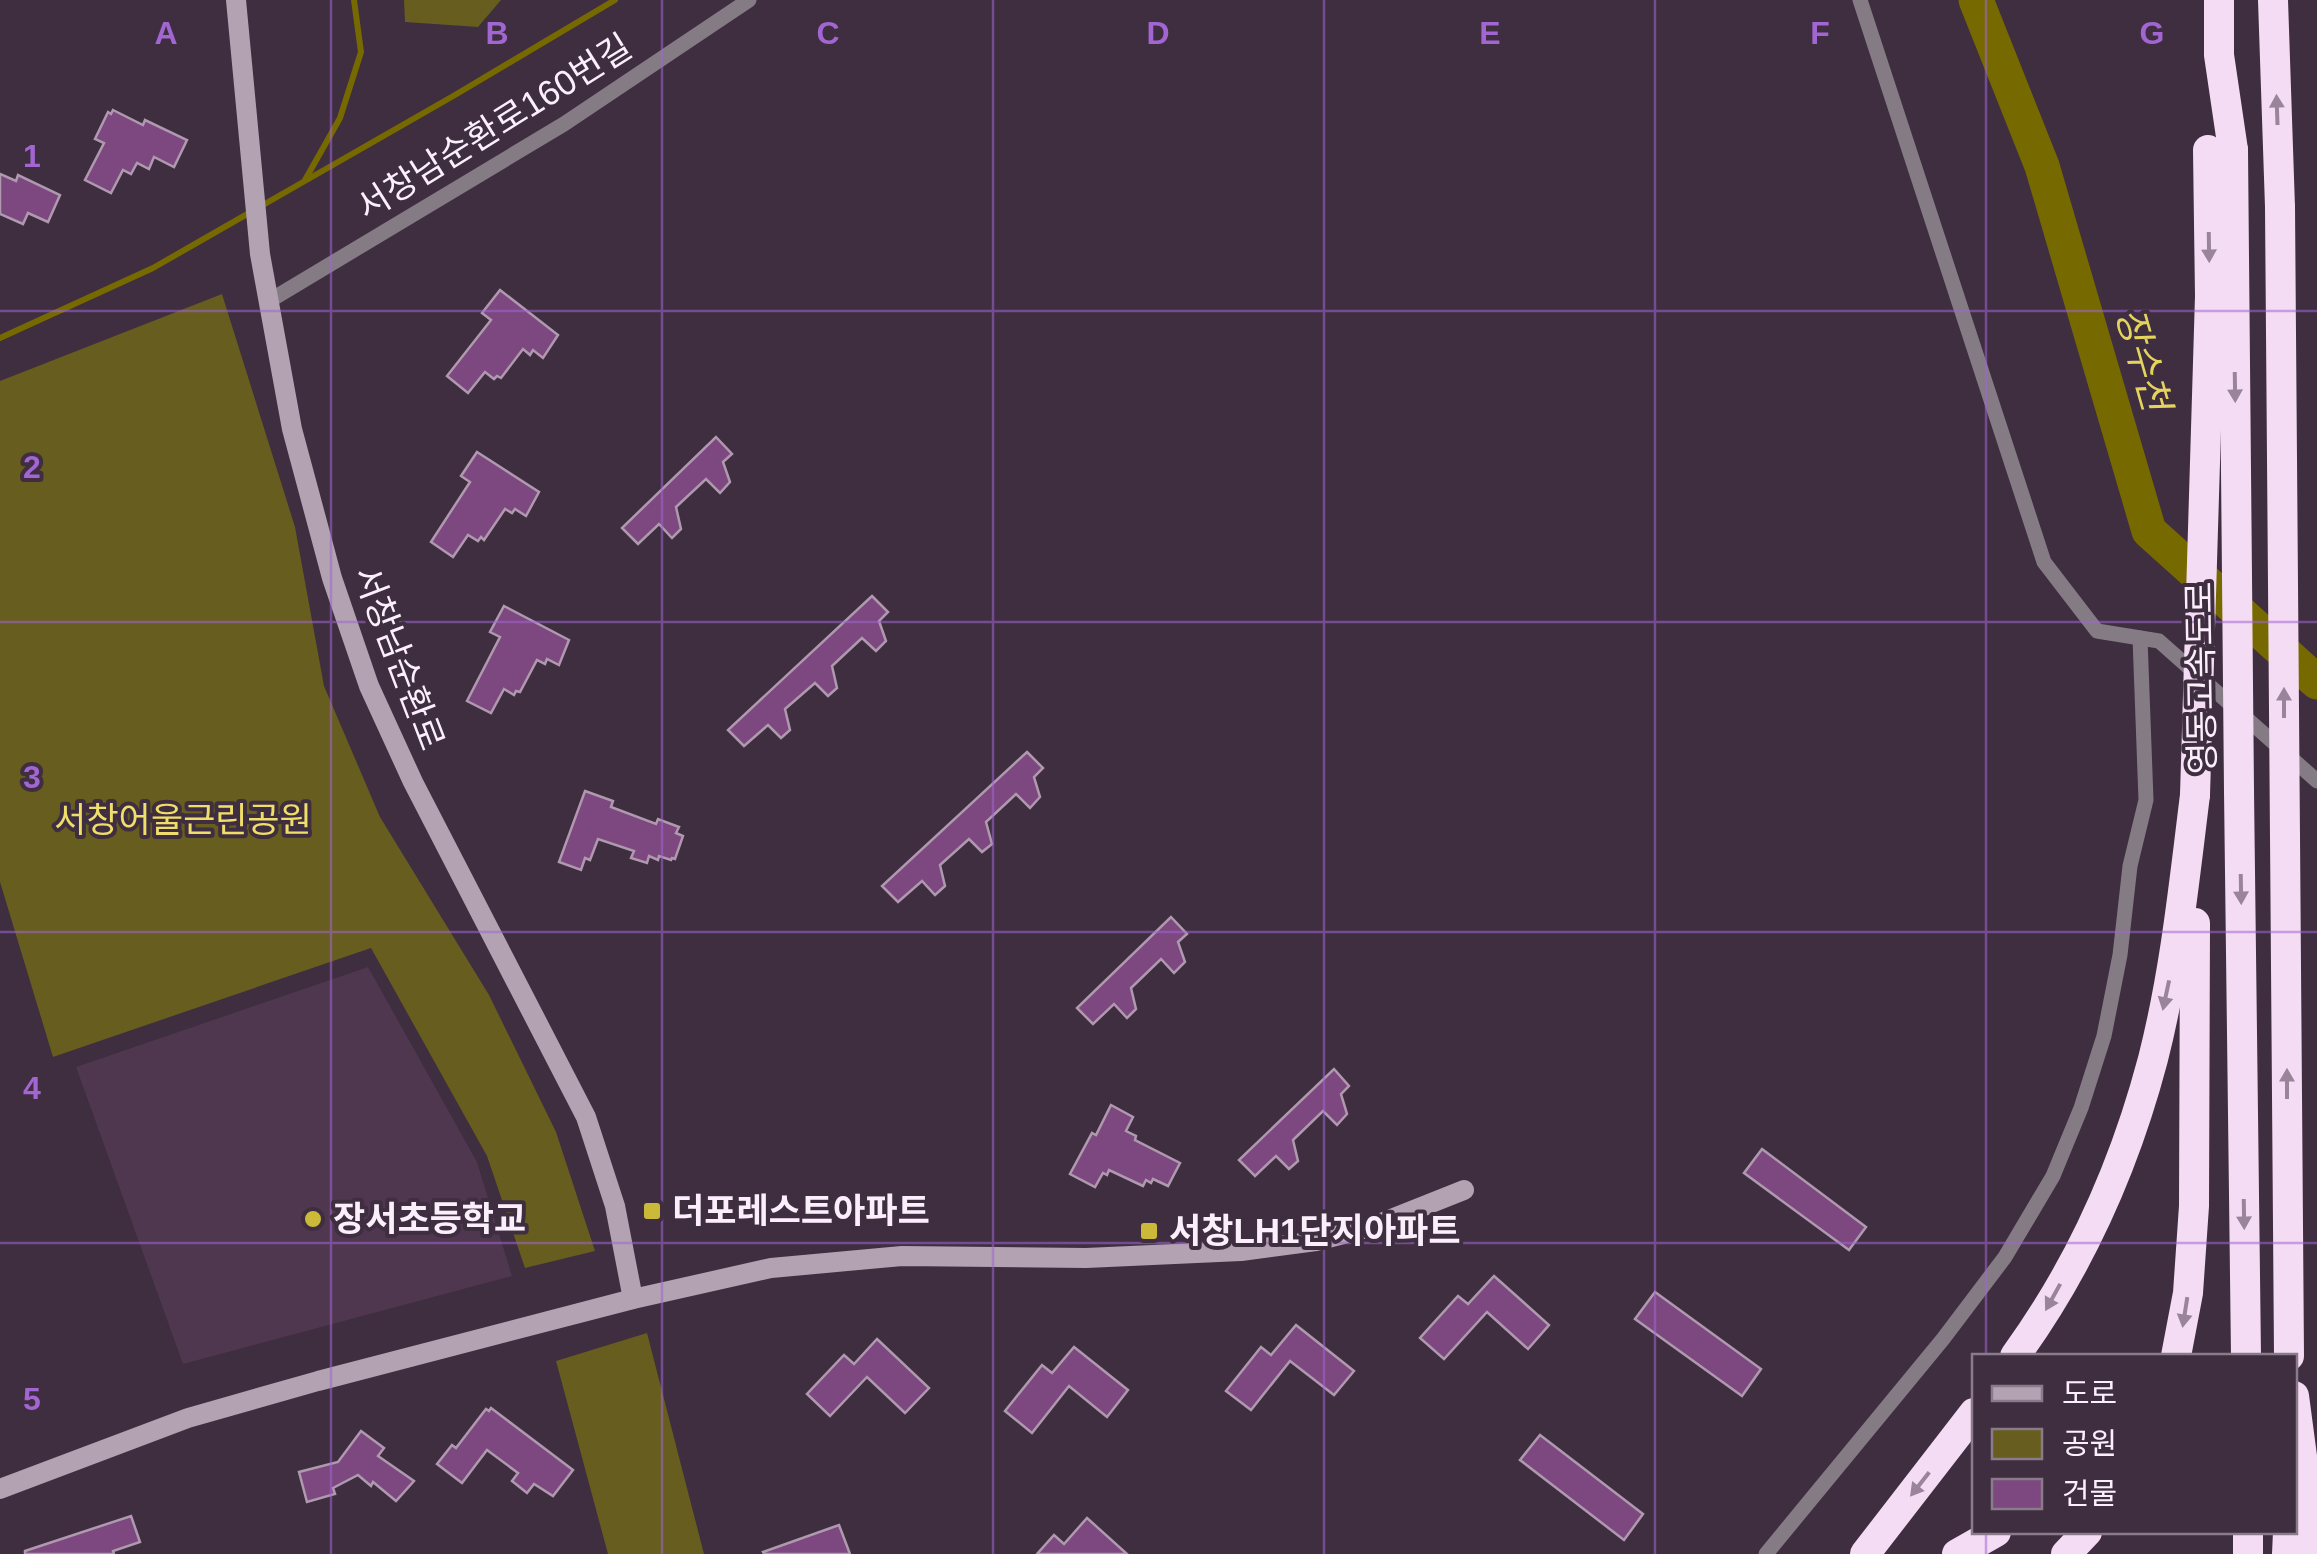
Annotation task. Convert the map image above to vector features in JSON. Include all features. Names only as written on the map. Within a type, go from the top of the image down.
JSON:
[{"type":"highway","name":"영동고속도로","points":[[2218,0],[2240,792],[2246,1354]]},
{"type":"highway","points":[[2273,0],[2280,208],[2289,1353]]},
{"type":"highway","points":[[2176,1354],[2188,1293],[2194,1206],[2195,794],[2210,296],[2220,150]]},
{"type":"highway","points":[[2016,1354],[2036,1328],[2088,1236],[2129,1139],[2153,1057],[2175,952],[2195,794]]},
{"type":"highway","points":[[1866,1554],[1972,1416]]},
{"type":"highway","points":[[2297,1419],[2315,1554]]},
{"type":"highway","points":[[1957,1554],[1992,1534]]},
{"type":"highway","points":[[2066,1554],[2085,1534]]},
{"type":"street","name":"서창남순환로","points":[[236,0],[260,254],[292,428],[332,578],[369,686],[412,782],[586,1117],[616,1206],[634,1299]]},
{"type":"street","name":"서창남순환로160번길","points":[[269,301],[564,124],[749,0]]},
{"type":"street","points":[[1860,0],[2044,562],[2097,631],[2159,641],[2317,781]]},
{"type":"street","points":[[1766,1554],[1943,1339],[2005,1257],[2053,1176],[2082,1108],[2104,1036],[2120,955],[2130,866],[2146,800],[2140,638]]},
{"type":"street","points":[[0,1489],[188,1418],[634,1299],[771,1268],[902,1256],[1086,1258],[1242,1251],[1316,1241],[1372,1227],[1464,1190]]},
{"type":"shaded area","name":"장서초등학교","points":[[368,967],[477,1162],[512,1276],[183,1364],[76,1067]]},
{"type":"green space","points":[[404,0],[501,0],[478,27],[405,22]]},
{"type":"green space","name":"서창어울근린공원","points":[[222,294],[295,527],[324,686],[380,817],[489,995],[556,1132],[595,1251],[525,1268],[487,1156],[371,948],[53,1057],[0,882],[0,381]]},
{"type":"green space","points":[[647,1333],[704,1554],[608,1554],[556,1361]]},
{"type":"building","points":[[113,110],[187,140],[174,167],[154,157],[149,169],[137,163],[131,174],[123,170],[111,193],[85,180],[104,143],[95,139],[108,112]]},
{"type":"building","points":[[0,174],[16,181],[18,175],[60,195],[48,222],[28,213],[23,224],[0,214]]},
{"type":"building","points":[[500,290],[558,335],[543,358],[533,350],[530,355],[523,349],[501,378],[494,379],[485,372],[468,393],[447,376],[491,320],[482,313]]},
{"type":"building","points":[[716,437],[732,454],[723,462],[730,482],[720,493],[706,479],[676,507],[681,529],[672,538],[659,524],[638,544],[622,528]]},
{"type":"building","points":[[477,452],[539,492],[526,516],[515,509],[512,513],[505,509],[484,540],[468,535],[453,557],[431,542],[470,482],[461,476]]},
{"type":"building","points":[[872,596],[888,612],[879,621],[886,641],[876,651],[862,638],[832,666],[837,688],[828,696],[815,683],[785,709],[790,730],[781,738],[768,725],[744,746],[728,730]]},
{"type":"building","points":[[504,606],[569,640],[559,665],[547,659],[545,664],[537,660],[520,692],[514,695],[504,689],[491,713],[467,701],[500,637],[490,632]]},
{"type":"building","points":[[1027,752],[1043,768],[1034,777],[1040,797],[1030,808],[1016,794],[986,822],[992,844],[982,852],[969,839],[940,865],[945,886],[935,895],[922,881],[898,902],[882,886]]},
{"type":"building","points":[[585,791],[613,801],[611,807],[656,824],[658,819],[679,827],[676,833],[683,836],[675,859],[649,856],[647,863],[631,858],[634,851],[598,839],[590,860],[585,858],[581,870],[559,862]]},
{"type":"building","points":[[1171,917],[1187,934],[1178,942],[1185,962],[1174,973],[1161,959],[1131,988],[1136,1009],[1127,1018],[1114,1004],[1093,1024],[1077,1008]]},
{"type":"building","points":[[1334,1069],[1349,1086],[1341,1094],[1347,1114],[1337,1125],[1323,1111],[1293,1140],[1298,1161],[1289,1169],[1276,1156],[1255,1176],[1239,1160]]},
{"type":"building","points":[[1111,1105],[1133,1117],[1126,1131],[1136,1136],[1135,1140],[1180,1163],[1168,1186],[1153,1179],[1151,1183],[1146,1180],[1143,1186],[1109,1170],[1095,1187],[1070,1174]]},
{"type":"building","points":[[1762,1149],[1866,1227],[1849,1250],[1744,1173]]},
{"type":"building","points":[[1494,1276],[1549,1325],[1528,1349],[1487,1312],[1444,1359],[1420,1338],[1458,1296],[1468,1304]]},
{"type":"building","points":[[1655,1292],[1761,1369],[1742,1396],[1635,1319]]},
{"type":"building","points":[[1296,1325],[1354,1371],[1334,1395],[1290,1361],[1251,1410],[1226,1391],[1261,1347],[1271,1355]]},
{"type":"building","points":[[877,1339],[929,1388],[905,1413],[867,1377],[830,1416],[807,1394],[844,1355],[854,1364]]},
{"type":"building","points":[[1074,1347],[1128,1390],[1107,1417],[1069,1386],[1032,1433],[1005,1411],[1042,1365],[1052,1373]]},
{"type":"building","points":[[491,1408],[573,1470],[553,1496],[534,1484],[527,1493],[512,1481],[518,1473],[487,1450],[462,1483],[437,1464]]},
{"type":"building","points":[[361,1431],[384,1448],[378,1456],[414,1481],[396,1501],[358,1475],[333,1488],[335,1494],[307,1502],[299,1472],[338,1462]]},
{"type":"building","points":[[1540,1435],[1643,1514],[1624,1540],[1520,1460]]},
{"type":"building","points":[[131,1516],[140,1542],[113,1551],[114,1554],[25,1554],[25,1551]]},
{"type":"building","points":[[1087,1518],[1127,1554],[1037,1554],[1054,1535],[1064,1544]]},
{"type":"building","points":[[839,1525],[850,1554],[763,1552]]},
{"type":"waterway","points":[[305,180],[340,118],[361,52],[354,0]]},
{"type":"waterway","points":[[0,338],[153,268],[615,0]]},
{"type":"waterway","name":"장수천","points":[[1976,0],[2042,166],[2149,531],[2317,682]]},
{"type":"place","name":"더포레스트아파트","points":[[652,1211]]},
{"type":"place","name":"장서초등학교","points":[[313,1219]]},
{"type":"place","name":"서창LH1단지아파트","points":[[1149,1231]]}]
